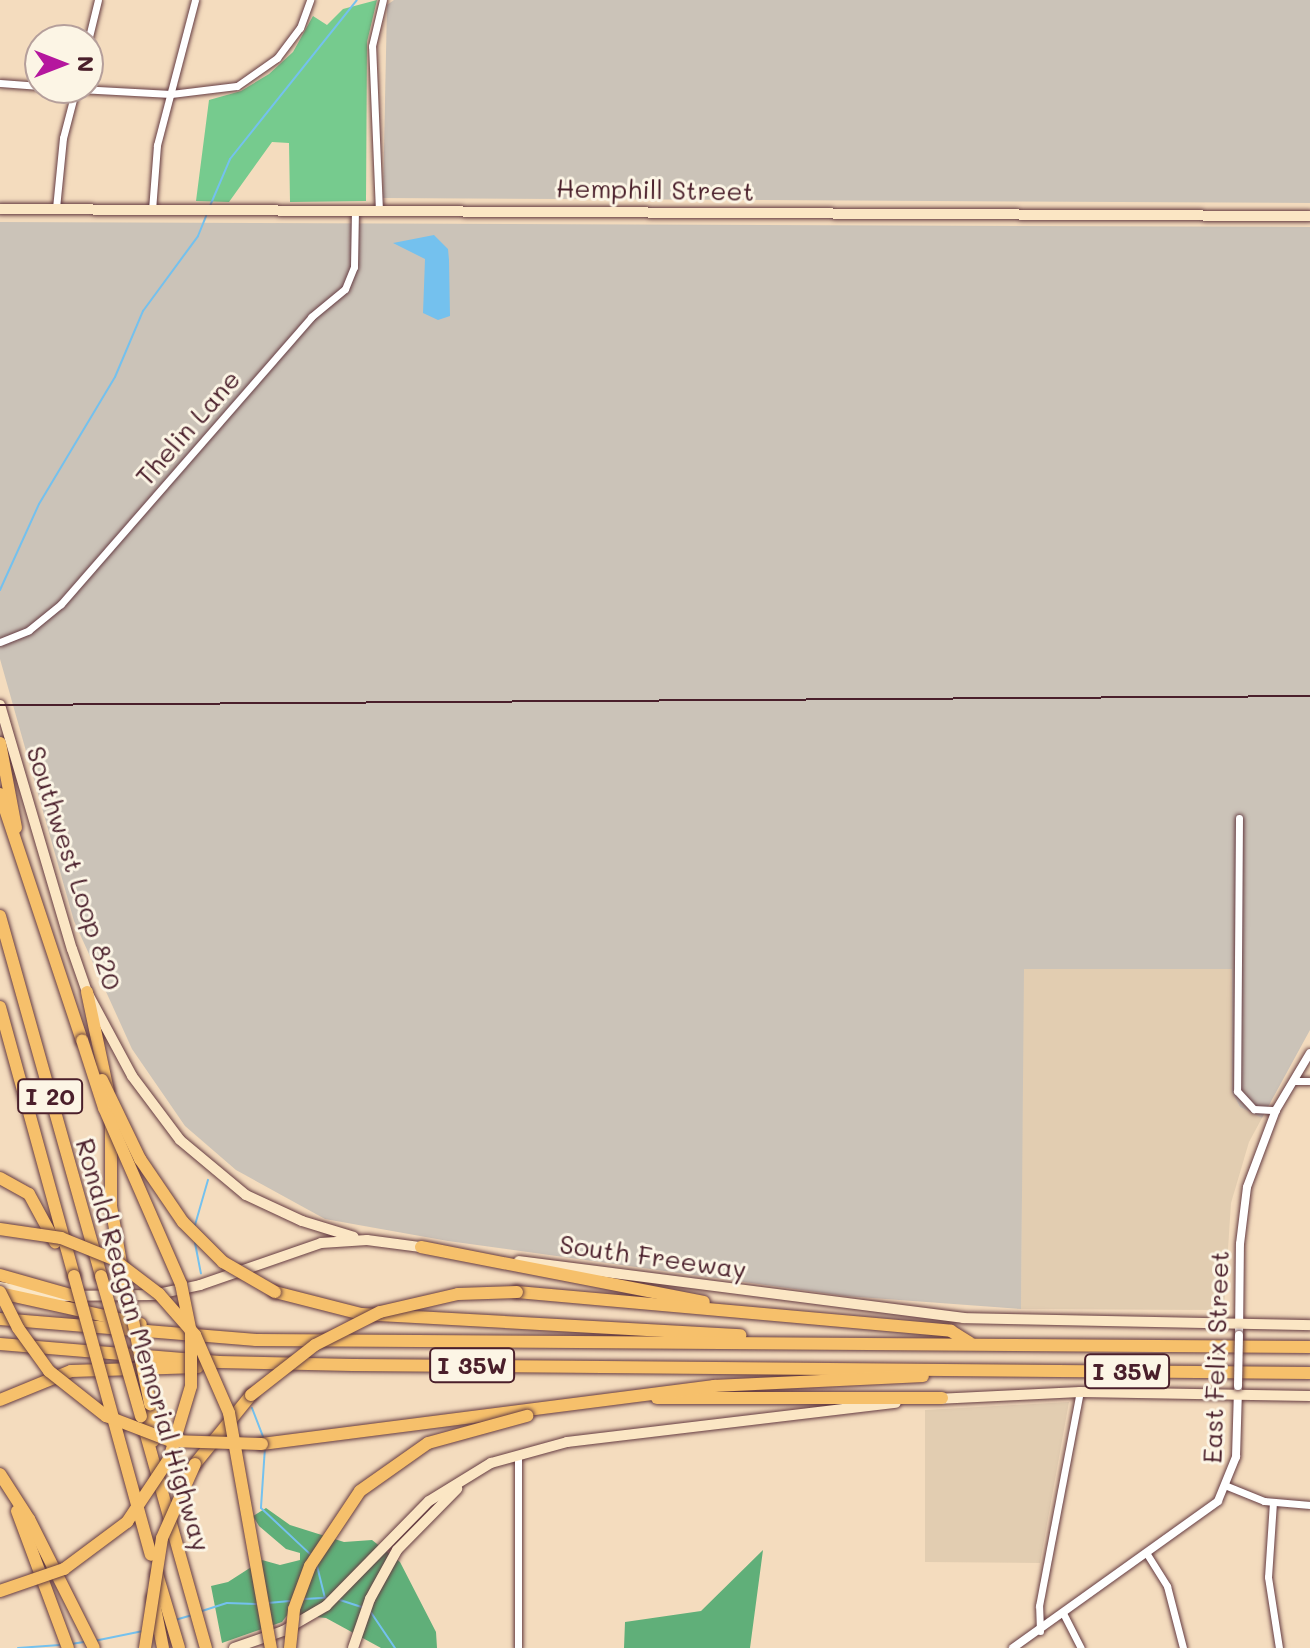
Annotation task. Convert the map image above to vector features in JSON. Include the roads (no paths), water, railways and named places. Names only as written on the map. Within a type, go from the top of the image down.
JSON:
[{"type":"highway","points":[[0,743],[15,804],[16,843]]},
{"type":"highway","points":[[0,794],[104,1108],[181,1284],[191,1333],[191,1386],[169,1459],[127,1522],[64,1569],[0,1591]]},
{"type":"highway","name":"Ronald Reagan Memorial Highway","points":[[0,916],[206,1648]]},
{"type":"highway","points":[[87,992],[109,1096],[111,1206],[154,1426],[151,1452]]},
{"type":"highway","name":"Ronald Reagan Memorial Highway","points":[[0,1007],[179,1648]]},
{"type":"highway","points":[[82,1040],[163,1196],[223,1262],[275,1292],[361,1314],[740,1335],[753,1343]]},
{"type":"highway","points":[[0,1178],[18,1184],[33,1200],[74,1276]]},
{"type":"highway","points":[[0,1229],[61,1238],[113,1259],[159,1294],[195,1335],[229,1413],[271,1648]]},
{"type":"highway","points":[[421,1247],[786,1316]]},
{"type":"highway","points":[[0,1275],[74,1296]]},
{"type":"highway","points":[[0,1291],[100,1318],[160,1326],[173,1335]]},
{"type":"highway","points":[[0,1291],[28,1344],[65,1386],[106,1416],[171,1441],[251,1446],[527,1412],[634,1395],[797,1380],[917,1377],[945,1369]]},
{"type":"highway","points":[[145,1648],[153,1579],[173,1507],[211,1441],[259,1387],[315,1345],[380,1312],[443,1296],[517,1292],[951,1331],[970,1343]]},
{"type":"highway","name":"I 35W","points":[[0,1319],[173,1335],[1310,1347]]},
{"type":"highway","name":"I 35W","points":[[0,1344],[219,1362],[1310,1373]]},
{"type":"highway","points":[[0,1400],[47,1376],[82,1369],[200,1367],[219,1362]]},
{"type":"highway","points":[[634,1395],[674,1400],[942,1398]]},
{"type":"highway","points":[[290,1648],[294,1609],[313,1558],[360,1491],[428,1443],[527,1412]]},
{"type":"highway","points":[[0,1474],[29,1519],[94,1648]]},
{"type":"highway","points":[[0,1481],[23,1525],[68,1648]]},
{"type":"highway","points":[[151,1555],[163,1648]]},
{"type":"main road","name":"Hemphill Street","points":[[0,209],[1310,216]]},
{"type":"main road","name":"Southwest Loop 820","points":[[0,705],[87,992],[155,1110],[210,1169],[272,1209],[367,1240]]},
{"type":"main road","name":"South Freeway","points":[[0,1291],[74,1296],[176,1291],[308,1245],[367,1240],[943,1317],[1239,1330],[1310,1325]]},
{"type":"main road","points":[[234,1648],[296,1624],[336,1599],[441,1501],[505,1459],[582,1440],[942,1398],[1238,1390],[1310,1396]]},
{"type":"main road","points":[[353,1648],[370,1599],[400,1538]]},
{"type":"street","points":[[92,24],[98,0]]},
{"type":"street","points":[[152,210],[153,164],[195,0]]},
{"type":"street","points":[[104,90],[171,94],[226,89],[258,74],[294,38],[310,0]]},
{"type":"street","points":[[379,211],[372,46],[383,0]]},
{"type":"street","points":[[0,83],[24,85]]},
{"type":"street","points":[[56,208],[63,138],[72,104]]},
{"type":"street","name":"Thelin Lane","points":[[0,642],[29,630],[61,604],[311,317],[345,289],[354,267],[355,211]]},
{"type":"street","points":[[1239,818],[1237,1091],[1254,1109],[1276,1110]]},
{"type":"street","name":"East Felix Street","points":[[1013,1648],[1195,1521],[1227,1486],[1237,1449],[1239,1330],[1247,1187],[1276,1110],[1310,1053]]},
{"type":"street","points":[[1293,1081],[1310,1081]]},
{"type":"street","points":[[1040,1631],[1039,1606],[1080,1392]]},
{"type":"street","points":[[518,1455],[518,1648]]},
{"type":"street","points":[[1227,1486],[1273,1502],[1310,1505]]},
{"type":"street","points":[[1273,1502],[1268,1577],[1279,1648]]},
{"type":"street","points":[[1147,1554],[1167,1586],[1183,1648]]},
{"type":"street","points":[[1063,1613],[1081,1648]]},
{"type":"water","points":[[434,235],[448,249],[449,260],[450,316],[438,320],[423,313],[425,259],[393,243]]},
{"type":"waterway","points":[[210,206],[230,159],[357,0]]},
{"type":"waterway","points":[[0,590],[39,504],[115,377],[143,311],[198,236],[206,216]]},
{"type":"waterway","points":[[195,1225],[208,1180]]},
{"type":"waterway","points":[[195,1243],[201,1273]]},
{"type":"waterway","points":[[252,1408],[263,1437]]},
{"type":"waterway","points":[[265,1447],[261,1508],[310,1554]]},
{"type":"waterway","points":[[317,1566],[325,1598]]},
{"type":"waterway","points":[[304,1599],[326,1598]]},
{"type":"waterway","points":[[340,1600],[364,1608]]},
{"type":"waterway","points":[[268,1603],[290,1601]]},
{"type":"waterway","points":[[202,1611],[227,1603],[258,1604]]},
{"type":"waterway","points":[[370,1611],[395,1648]]},
{"type":"waterway","points":[[175,1620],[192,1615]]},
{"type":"waterway","points":[[94,1641],[143,1631]]},
{"type":"waterway","points":[[71,1644],[84,1642]]},
{"type":"waterway","points":[[18,1648],[60,1645]]},
{"type":"railway","points":[[0,705],[1310,696]]}]
